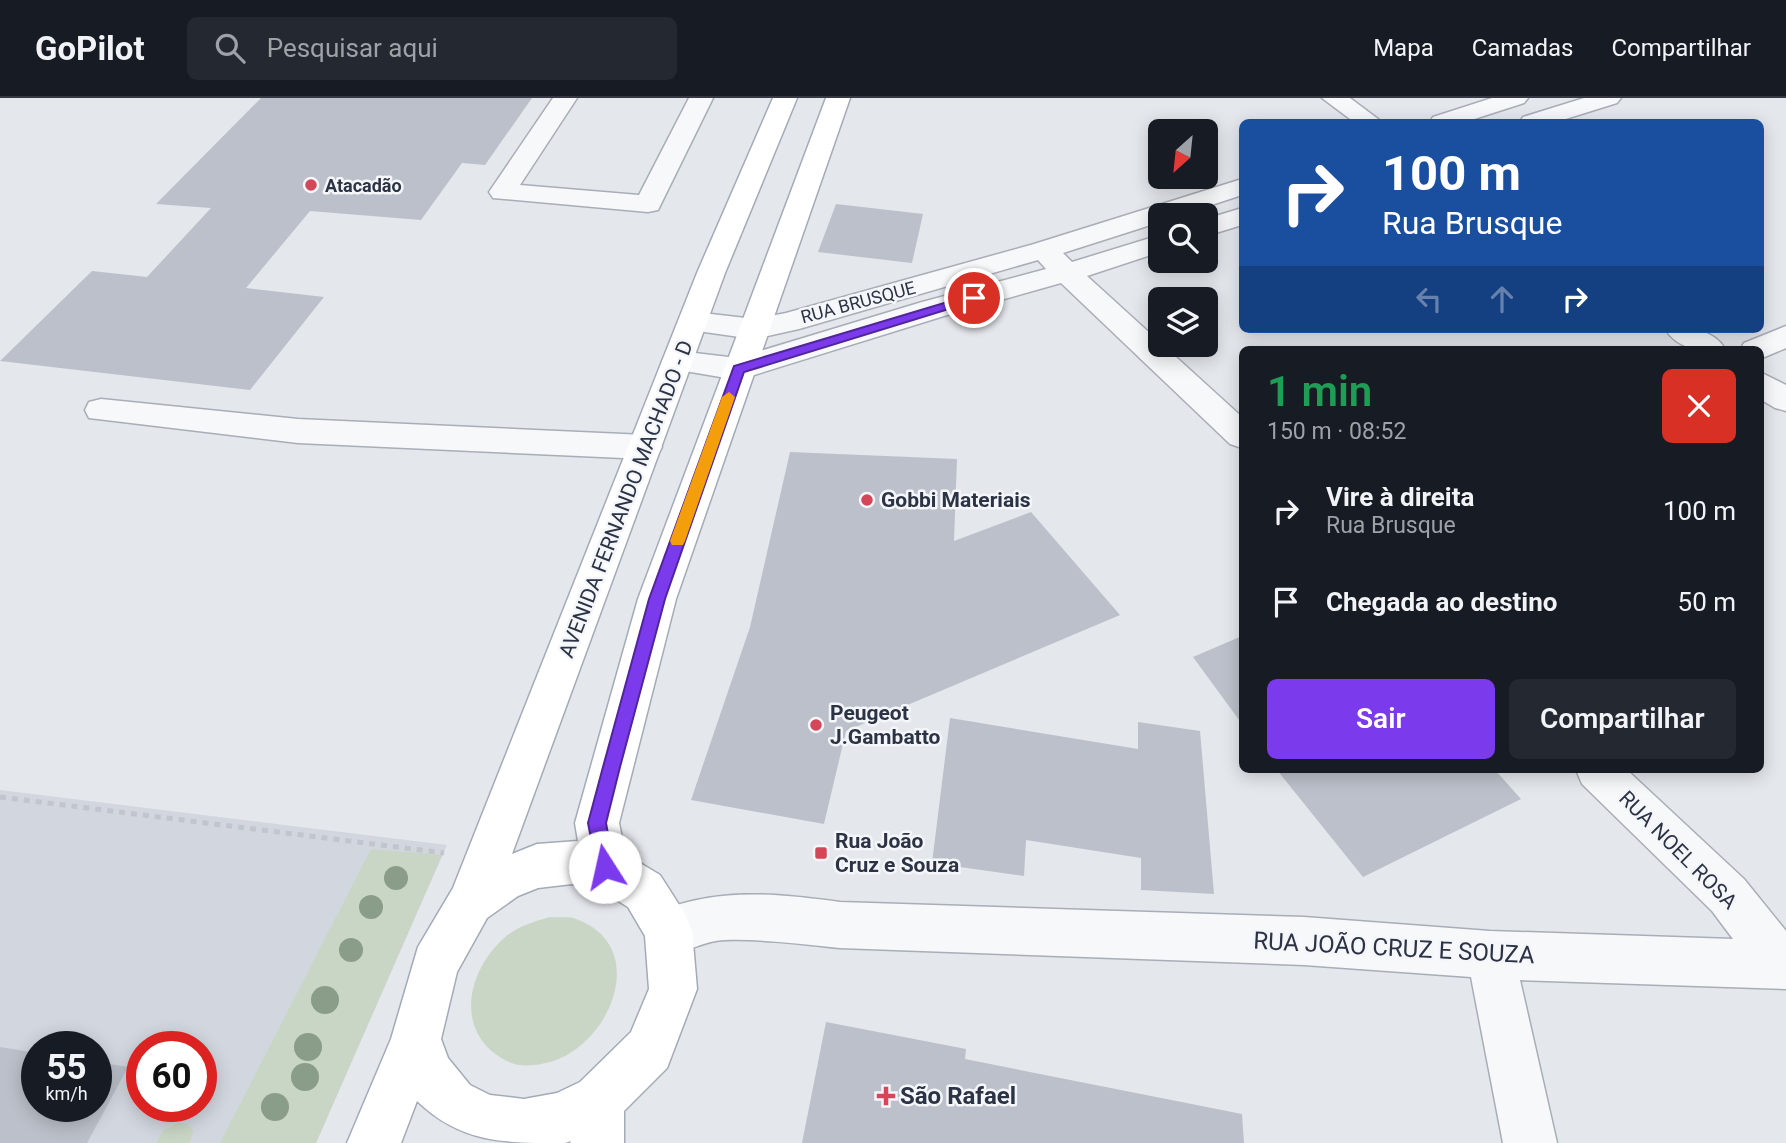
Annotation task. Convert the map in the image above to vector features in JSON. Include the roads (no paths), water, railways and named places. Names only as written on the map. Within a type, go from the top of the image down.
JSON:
[{"type":"main road","name":"AVENIDA FERNANDO MACHADO - D","points":[[416,1039],[435,964],[471,902],[678,361],[785,98]]},
{"type":"main road","points":[[605,867],[597,823],[657,599],[838,98]]},
{"type":"main road","points":[[770,133],[823,138]]},
{"type":"main road","points":[[416,1039],[428,1074],[452,1103],[515,1134],[562,1118],[598,1121],[649,1051],[673,989],[668,931],[644,891],[605,867],[572,862],[537,866],[502,880],[471,902]]},
{"type":"main road","points":[[374,1143],[416,1039]]},
{"type":"street","points":[[565,98],[502,192],[648,204],[700,100]]},
{"type":"street","points":[[1334,98],[1366,119]]},
{"type":"street","points":[[1451,119],[1516,98]]},
{"type":"street","points":[[1542,119],[1609,98]]},
{"type":"street","name":"RUA BRUSQUE","points":[[738,369],[942,293],[1044,250],[1239,188]]},
{"type":"street","points":[[1218,224],[1239,217]]},
{"type":"street","name":"RUA BRUSQUE","points":[[694,322],[754,329],[826,312],[1066,273],[1148,247]]},
{"type":"street","points":[[1044,250],[1239,433]]},
{"type":"street","points":[[1686,333],[1705,346]]},
{"type":"street","points":[[1764,346],[1786,336]]},
{"type":"street","points":[[678,361],[738,369]]},
{"type":"street","points":[[1764,386],[1786,400]]},
{"type":"street","points":[[101,410],[298,431],[645,447]]},
{"type":"street","name":"RUA NOEL ROSA","points":[[1600,773],[1728,895],[1784,965]]},
{"type":"street","name":"RUA JOÃO CRUZ E SOUZA","points":[[668,931],[722,917],[792,919],[839,925],[1304,941],[1490,955],[1784,965]]},
{"type":"street","points":[[1490,955],[1530,1143]]},
{"type":"place","name":"Atacadão","points":[[311,185]]},
{"type":"place","name":"Gobbi Materiais","points":[[867,500]]},
{"type":"place","name":"Peugeot J.Gambatto","points":[[816,725]]},
{"type":"place","name":"Rua João Cruz e Souza","points":[[821,853]]},
{"type":"place","name":"São Rafael","points":[[886,1096]]}]
